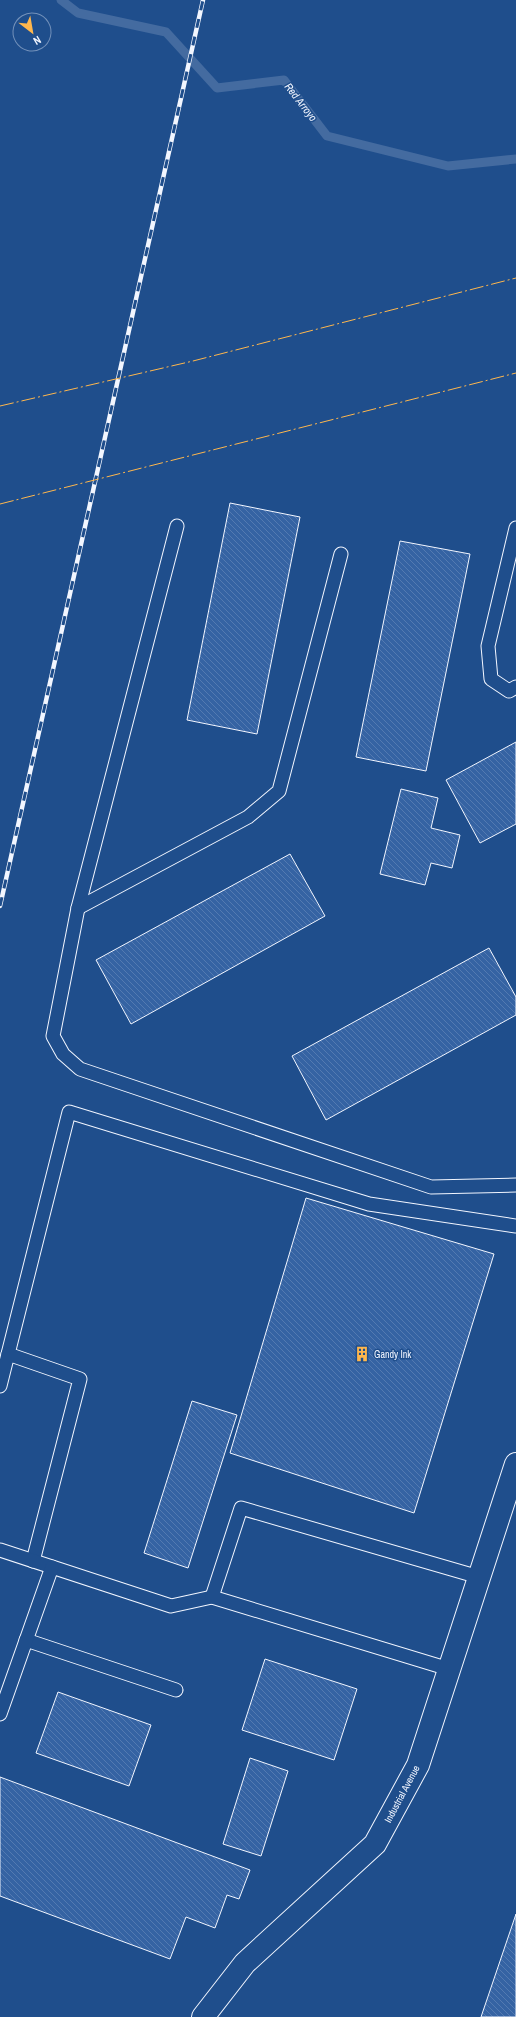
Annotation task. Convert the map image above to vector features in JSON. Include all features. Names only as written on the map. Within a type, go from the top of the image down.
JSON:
[{"type":"street","name":"Industrial Avenue","points":[[202,2017],[245,1963],[375,1844],[418,1765],[516,1464]]},
{"type":"lane","points":[[176,526],[78,908],[53,1036],[63,1054],[80,1069],[431,1187],[516,1185]]},
{"type":"lane","points":[[516,528],[488,646],[491,679],[509,691],[516,687]]},
{"type":"lane","points":[[78,908],[248,817],[279,791],[341,554]]},
{"type":"lane","points":[[0,1386],[69,1112],[369,1204],[516,1226]]},
{"type":"lane","points":[[8,1354],[80,1379],[33,1561]]},
{"type":"lane","points":[[212,1596],[241,1508],[479,1577]]},
{"type":"lane","points":[[0,1550],[172,1606],[212,1596],[449,1669]]},
{"type":"lane","points":[[0,1714],[52,1567]]},
{"type":"lane","points":[[26,1640],[176,1690]]},
{"type":"building","points":[[230,503],[300,517],[257,734],[187,720]]},
{"type":"building","points":[[400,541],[470,554],[426,771],[356,757]]},
{"type":"building","points":[[516,742],[516,824],[480,843],[446,780]]},
{"type":"building","points":[[401,789],[438,798],[431,828],[460,835],[452,868],[431,863],[425,885],[380,874]]},
{"type":"building","points":[[290,854],[325,916],[131,1024],[96,960]]},
{"type":"building","points":[[489,948],[516,997],[516,1015],[326,1120],[292,1056]]},
{"type":"building","name":"Gandy Ink","points":[[306,1198],[494,1254],[414,1513],[230,1453]]},
{"type":"building","points":[[192,1401],[237,1415],[188,1568],[144,1553]]},
{"type":"building","points":[[265,1659],[357,1689],[334,1760],[242,1730]]},
{"type":"building","points":[[58,1692],[151,1725],[129,1786],[36,1753]]},
{"type":"building","points":[[250,1758],[288,1771],[261,1856],[223,1844]]},
{"type":"building","points":[[0,1777],[250,1870],[239,1899],[227,1895],[215,1928],[186,1917],[170,1959],[0,1896]]},
{"type":"building","points":[[516,1914],[516,2017],[481,2017]]},
{"type":"waterway","name":"Red Arroyo","points":[[61,0],[78,13],[166,32],[217,88],[284,80],[327,136],[448,166],[516,159]]},
{"type":"railway","points":[[0,906],[203,0]]},
{"type":"power","points":[[0,406],[193,361],[516,278]]},
{"type":"power","points":[[0,504],[516,373]]},
{"type":"place","name":"Gandy Ink","points":[[362,1354]]}]
